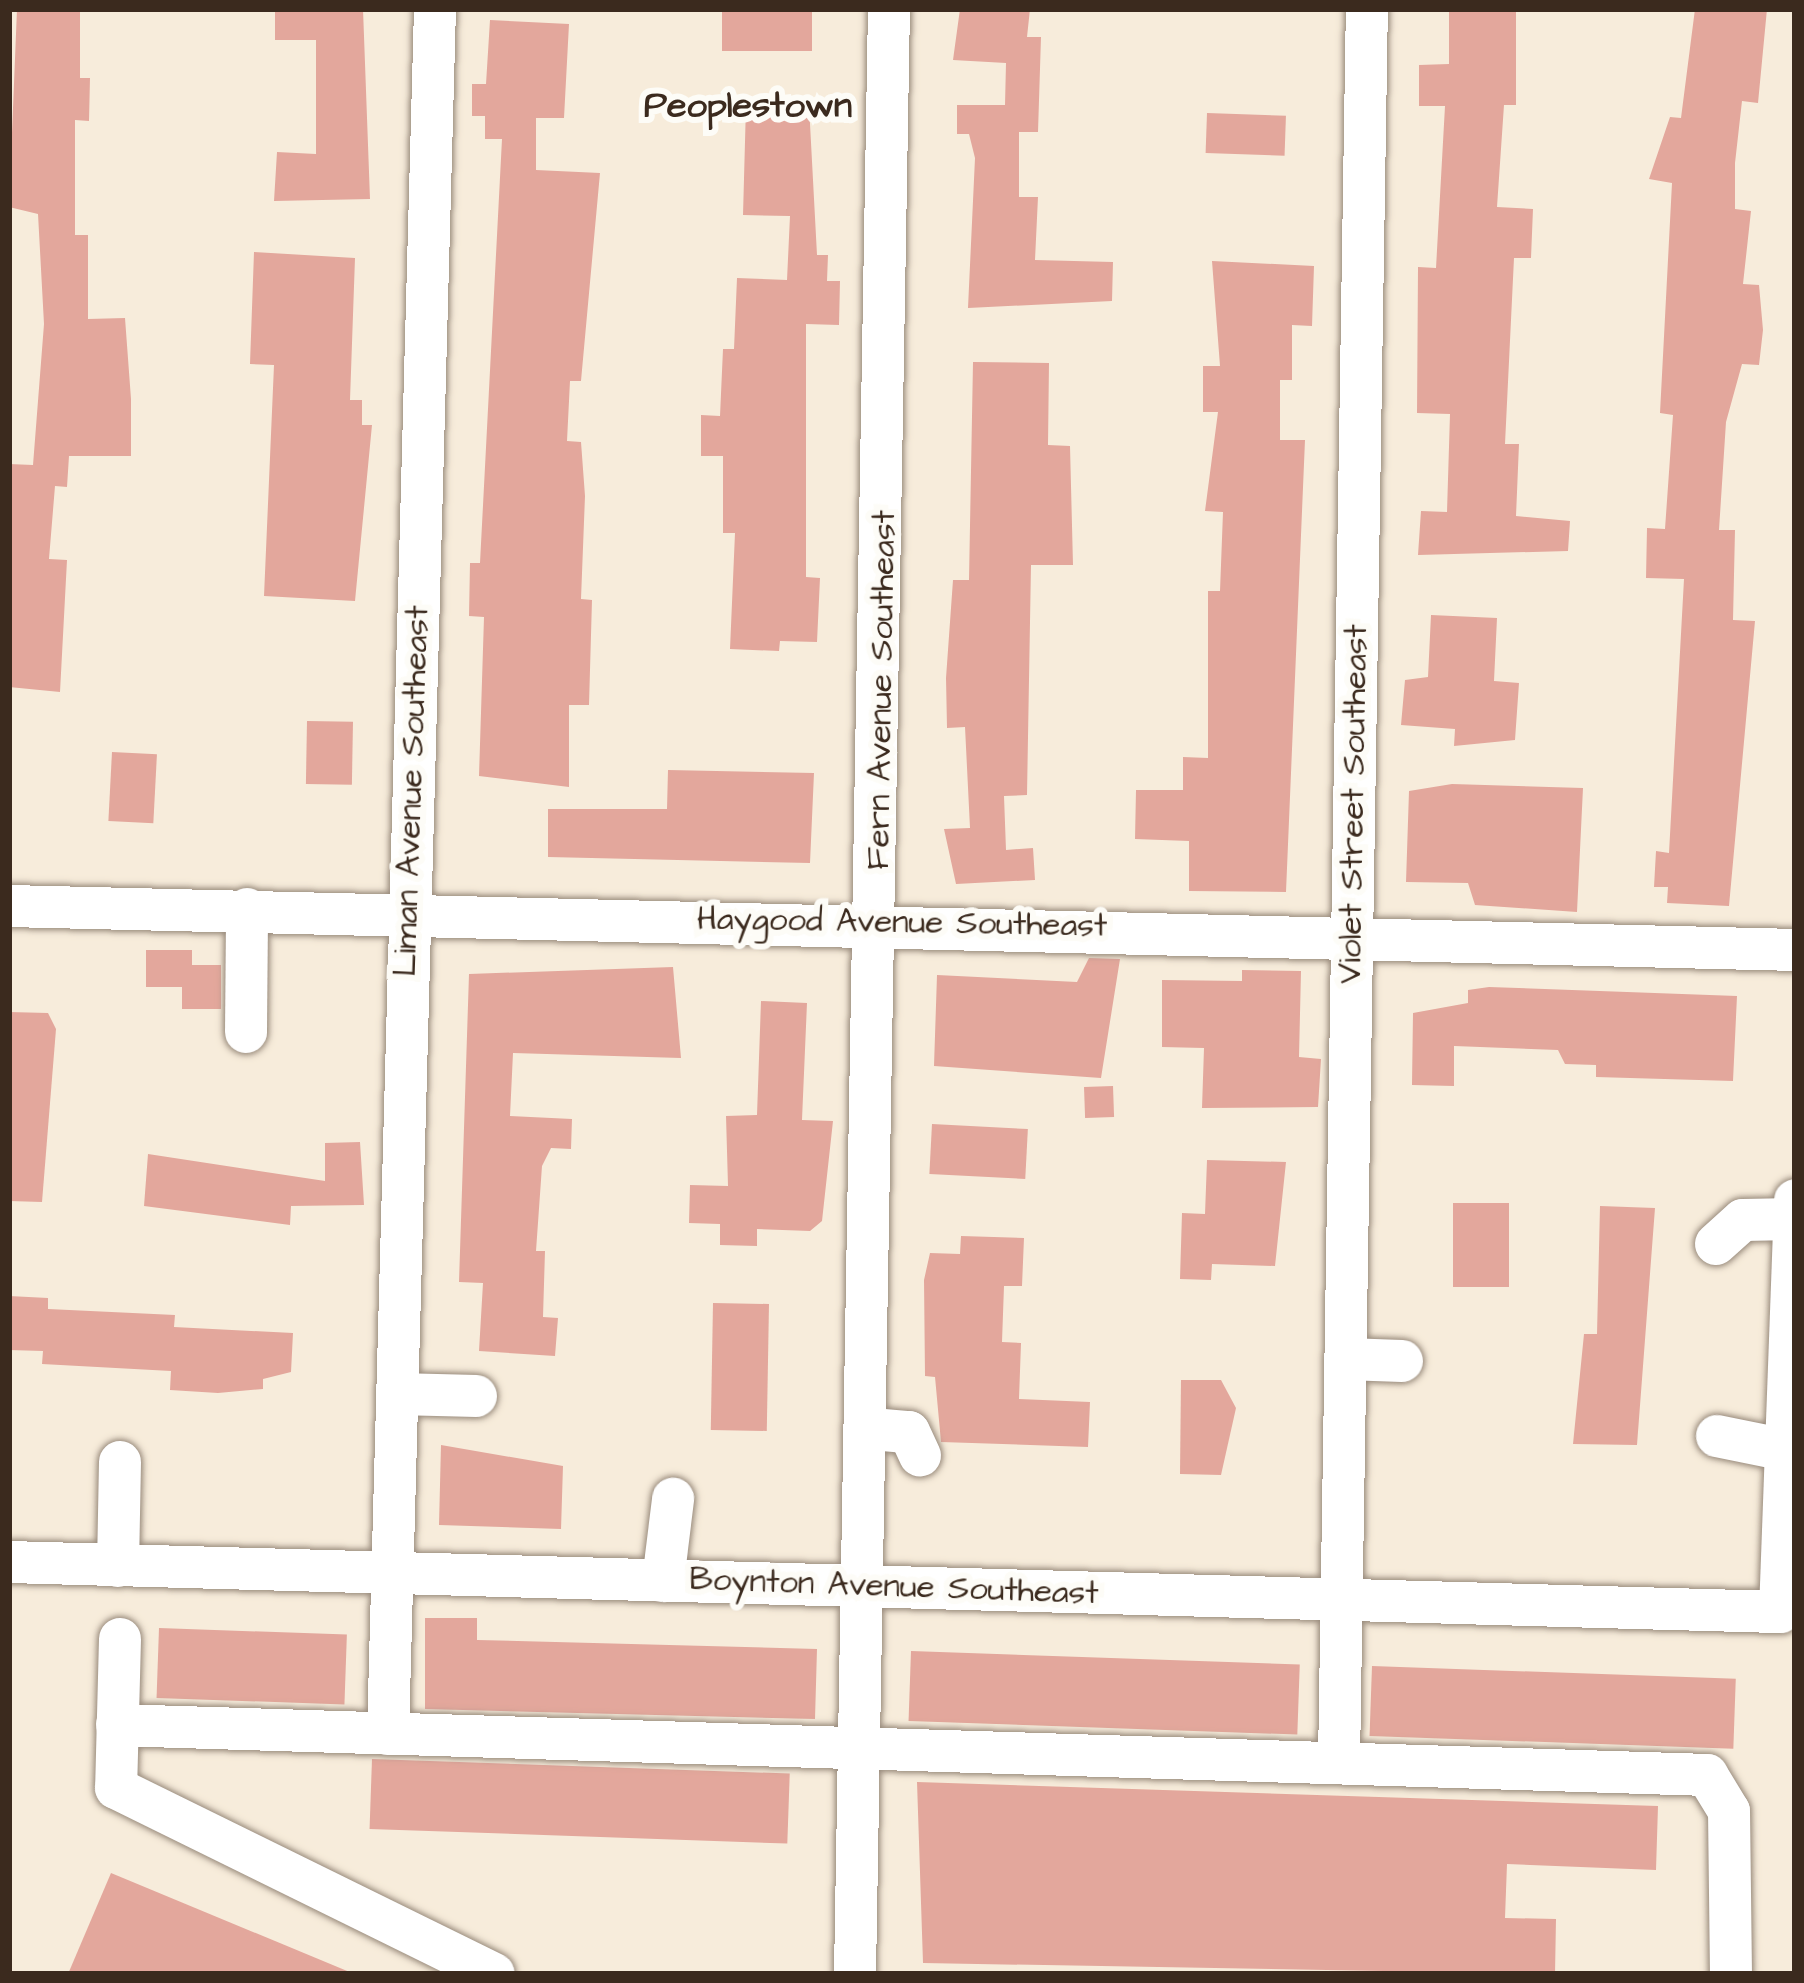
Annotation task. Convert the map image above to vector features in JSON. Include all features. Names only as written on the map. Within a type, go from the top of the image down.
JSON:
[{"type":"street","name":"Liman Avenue Southeast","points":[[388,1734],[434,9]]},
{"type":"street","name":"Fern Avenue Southeast","points":[[855,1974],[872,1429],[889,9]]},
{"type":"street","name":"Violet Street Southeast","points":[[1339,1763],[1367,9]]},
{"type":"street","name":"Haygood Avenue Southeast","points":[[9,906],[880,921],[1795,950]]},
{"type":"street","points":[[245,1032],[247,909]]},
{"type":"street","points":[[1717,1436],[1786,1450],[1795,1200]]},
{"type":"street","points":[[1716,1244],[1743,1220],[1794,1219]]},
{"type":"street","points":[[1346,1359],[1402,1361]]},
{"type":"street","points":[[398,1394],[476,1396]]},
{"type":"street","points":[[872,1429],[909,1432],[920,1456]]},
{"type":"street","name":"Boynton Avenue Southeast","points":[[9,1562],[1780,1612],[1786,1450]]},
{"type":"street","points":[[118,1566],[120,1462]]},
{"type":"street","points":[[663,1581],[673,1499]]},
{"type":"street","points":[[120,1639],[116,1787],[494,1974]]},
{"type":"street","points":[[117,1725],[1707,1774],[1729,1810],[1731,1974]]},
{"type":"building","points":[[17,9],[80,9],[80,78],[90,78],[89,121],[75,120],[75,235],[88,235],[88,319],[125,318],[131,399],[131,456],[69,456],[67,487],[55,486],[49,559],[67,560],[60,692],[9,687],[9,464],[33,465],[44,324],[38,214],[9,207]]},
{"type":"building","points":[[275,9],[363,9],[370,199],[274,201],[277,152],[316,154],[316,40],[275,40]]},
{"type":"building","points":[[722,9],[812,9],[812,51],[722,51]]},
{"type":"building","points":[[960,9],[1030,9],[1027,37],[1041,37],[1038,132],[1019,132],[1019,197],[1038,197],[1035,260],[1113,262],[1112,301],[968,308],[975,158],[969,134],[957,134],[957,105],[1005,105],[1006,63],[953,60]]},
{"type":"building","points":[[1449,9],[1516,9],[1516,105],[1504,105],[1497,207],[1533,209],[1531,258],[1514,258],[1505,444],[1519,444],[1516,516],[1570,521],[1568,551],[1418,555],[1421,511],[1447,512],[1450,414],[1417,413],[1418,267],[1436,268],[1445,106],[1419,106],[1419,65],[1449,64]]},
{"type":"building","points":[[1695,9],[1767,9],[1758,103],[1742,101],[1735,163],[1735,209],[1751,211],[1743,284],[1759,285],[1763,330],[1759,365],[1742,364],[1726,422],[1719,530],[1735,530],[1733,620],[1755,621],[1729,906],[1667,903],[1668,887],[1654,887],[1656,851],[1669,853],[1684,579],[1646,578],[1647,528],[1665,529],[1673,415],[1660,413],[1672,183],[1649,179],[1670,117],[1681,118]]},
{"type":"building","points":[[490,20],[569,24],[564,118],[536,118],[536,170],[600,173],[581,381],[570,381],[567,441],[581,442],[585,496],[581,599],[592,600],[589,705],[569,705],[569,787],[479,776],[484,617],[469,616],[470,563],[480,563],[502,139],[485,139],[485,116],[472,116],[472,84],[486,84]]},
{"type":"building","points":[[746,105],[809,105],[817,255],[828,255],[827,281],[840,281],[839,325],[806,324],[806,577],[820,578],[817,642],[780,641],[779,651],[730,649],[735,533],[723,533],[723,456],[701,456],[701,415],[720,416],[723,349],[734,349],[737,278],[787,280],[790,216],[743,215]]},
{"type":"building","points":[[1207,113],[1286,116],[1285,156],[1206,153]]},
{"type":"building","points":[[254,252],[355,258],[350,400],[362,400],[362,425],[372,425],[355,601],[264,596],[274,365],[250,364]]},
{"type":"building","points":[[1212,261],[1314,266],[1312,326],[1292,325],[1292,380],[1280,380],[1280,440],[1305,440],[1286,892],[1189,891],[1189,841],[1135,839],[1136,790],[1183,790],[1183,757],[1208,758],[1208,591],[1220,591],[1223,512],[1205,511],[1218,412],[1203,412],[1203,366],[1220,366]]},
{"type":"building","points":[[973,362],[1049,363],[1048,445],[1070,446],[1073,565],[1031,565],[1027,795],[1004,796],[1006,850],[1033,848],[1035,880],[956,884],[944,829],[970,828],[965,727],[947,728],[946,678],[953,580],[969,580]]},
{"type":"building","points":[[1431,615],[1497,618],[1494,681],[1519,683],[1515,740],[1454,746],[1455,729],[1401,725],[1405,680],[1428,677]]},
{"type":"building","points":[[307,721],[353,722],[352,785],[306,784]]},
{"type":"building","points":[[112,752],[157,754],[153,823],[108,821]]},
{"type":"building","points":[[668,770],[814,773],[810,863],[548,857],[548,809],[667,809]]},
{"type":"building","points":[[1452,784],[1583,788],[1577,912],[1475,905],[1468,883],[1406,882],[1409,791]]},
{"type":"building","points":[[146,950],[192,950],[192,965],[221,965],[221,1009],[182,1009],[182,987],[146,987]]},
{"type":"building","points":[[1089,958],[1120,959],[1101,1078],[934,1066],[937,975],[1077,982]]},
{"type":"building","points":[[673,967],[681,1058],[513,1053],[510,1116],[572,1119],[571,1149],[551,1148],[542,1166],[536,1251],[545,1251],[543,1317],[558,1318],[555,1356],[479,1351],[483,1283],[459,1282],[469,974]]},
{"type":"building","points":[[1242,970],[1301,971],[1299,1057],[1321,1059],[1318,1107],[1202,1108],[1204,1048],[1162,1047],[1162,980],[1242,981]]},
{"type":"building","points":[[1468,990],[1737,996],[1733,1081],[1596,1077],[1596,1065],[1565,1064],[1558,1050],[1454,1046],[1454,1086],[1412,1085],[1413,1013],[1468,1003]]},
{"type":"building","points":[[761,1001],[807,1003],[802,1120],[833,1121],[822,1221],[810,1231],[757,1229],[757,1246],[720,1245],[720,1224],[689,1223],[690,1185],[728,1186],[726,1116],[757,1115]]},
{"type":"building","points":[[9,1012],[48,1013],[56,1029],[42,1202],[9,1201]]},
{"type":"building","points":[[1113,1086],[1114,1117],[1085,1118],[1084,1087]]},
{"type":"building","points":[[932,1124],[1028,1129],[1025,1179],[929,1174]]},
{"type":"building","points":[[360,1142],[364,1205],[291,1206],[290,1225],[144,1206],[148,1154],[325,1181],[325,1143]]},
{"type":"building","points":[[1207,1160],[1286,1162],[1275,1266],[1212,1264],[1211,1280],[1180,1279],[1182,1213],[1205,1214]]},
{"type":"building","points":[[1453,1203],[1509,1203],[1509,1287],[1453,1287]]},
{"type":"building","points":[[1600,1206],[1655,1208],[1637,1445],[1573,1444],[1584,1334],[1597,1334]]},
{"type":"building","points":[[961,1236],[1024,1238],[1022,1286],[1004,1286],[1002,1342],[1021,1343],[1019,1399],[1090,1402],[1088,1447],[941,1442],[935,1377],[925,1376],[924,1280],[930,1253],[960,1254]]},
{"type":"building","points":[[9,1296],[48,1298],[48,1309],[175,1315],[174,1327],[293,1333],[291,1372],[263,1379],[263,1389],[218,1393],[170,1390],[171,1371],[42,1364],[43,1351],[9,1350]]},
{"type":"building","points":[[713,1303],[769,1304],[767,1431],[711,1430]]},
{"type":"building","points":[[1181,1380],[1221,1380],[1236,1408],[1221,1475],[1180,1474]]},
{"type":"building","points":[[441,1445],[563,1466],[561,1529],[439,1525]]},
{"type":"building","points":[[425,1618],[477,1618],[477,1640],[817,1649],[815,1719],[425,1709]]},
{"type":"building","points":[[159,1628],[347,1635],[344,1705],[157,1698]]},
{"type":"building","points":[[911,1651],[1300,1665],[1297,1735],[909,1721]]},
{"type":"building","points":[[1372,1666],[1736,1679],[1733,1749],[1370,1736]]},
{"type":"building","points":[[372,1759],[790,1774],[787,1844],[370,1829]]},
{"type":"building","points":[[917,1782],[1658,1806],[1656,1870],[1507,1864],[1505,1918],[1556,1919],[1555,1974],[923,1963]]},
{"type":"building","points":[[111,1873],[352,1973],[352,1974],[68,1974]]},
{"type":"district","name":"Peoplestown","points":[[748,106]]}]
